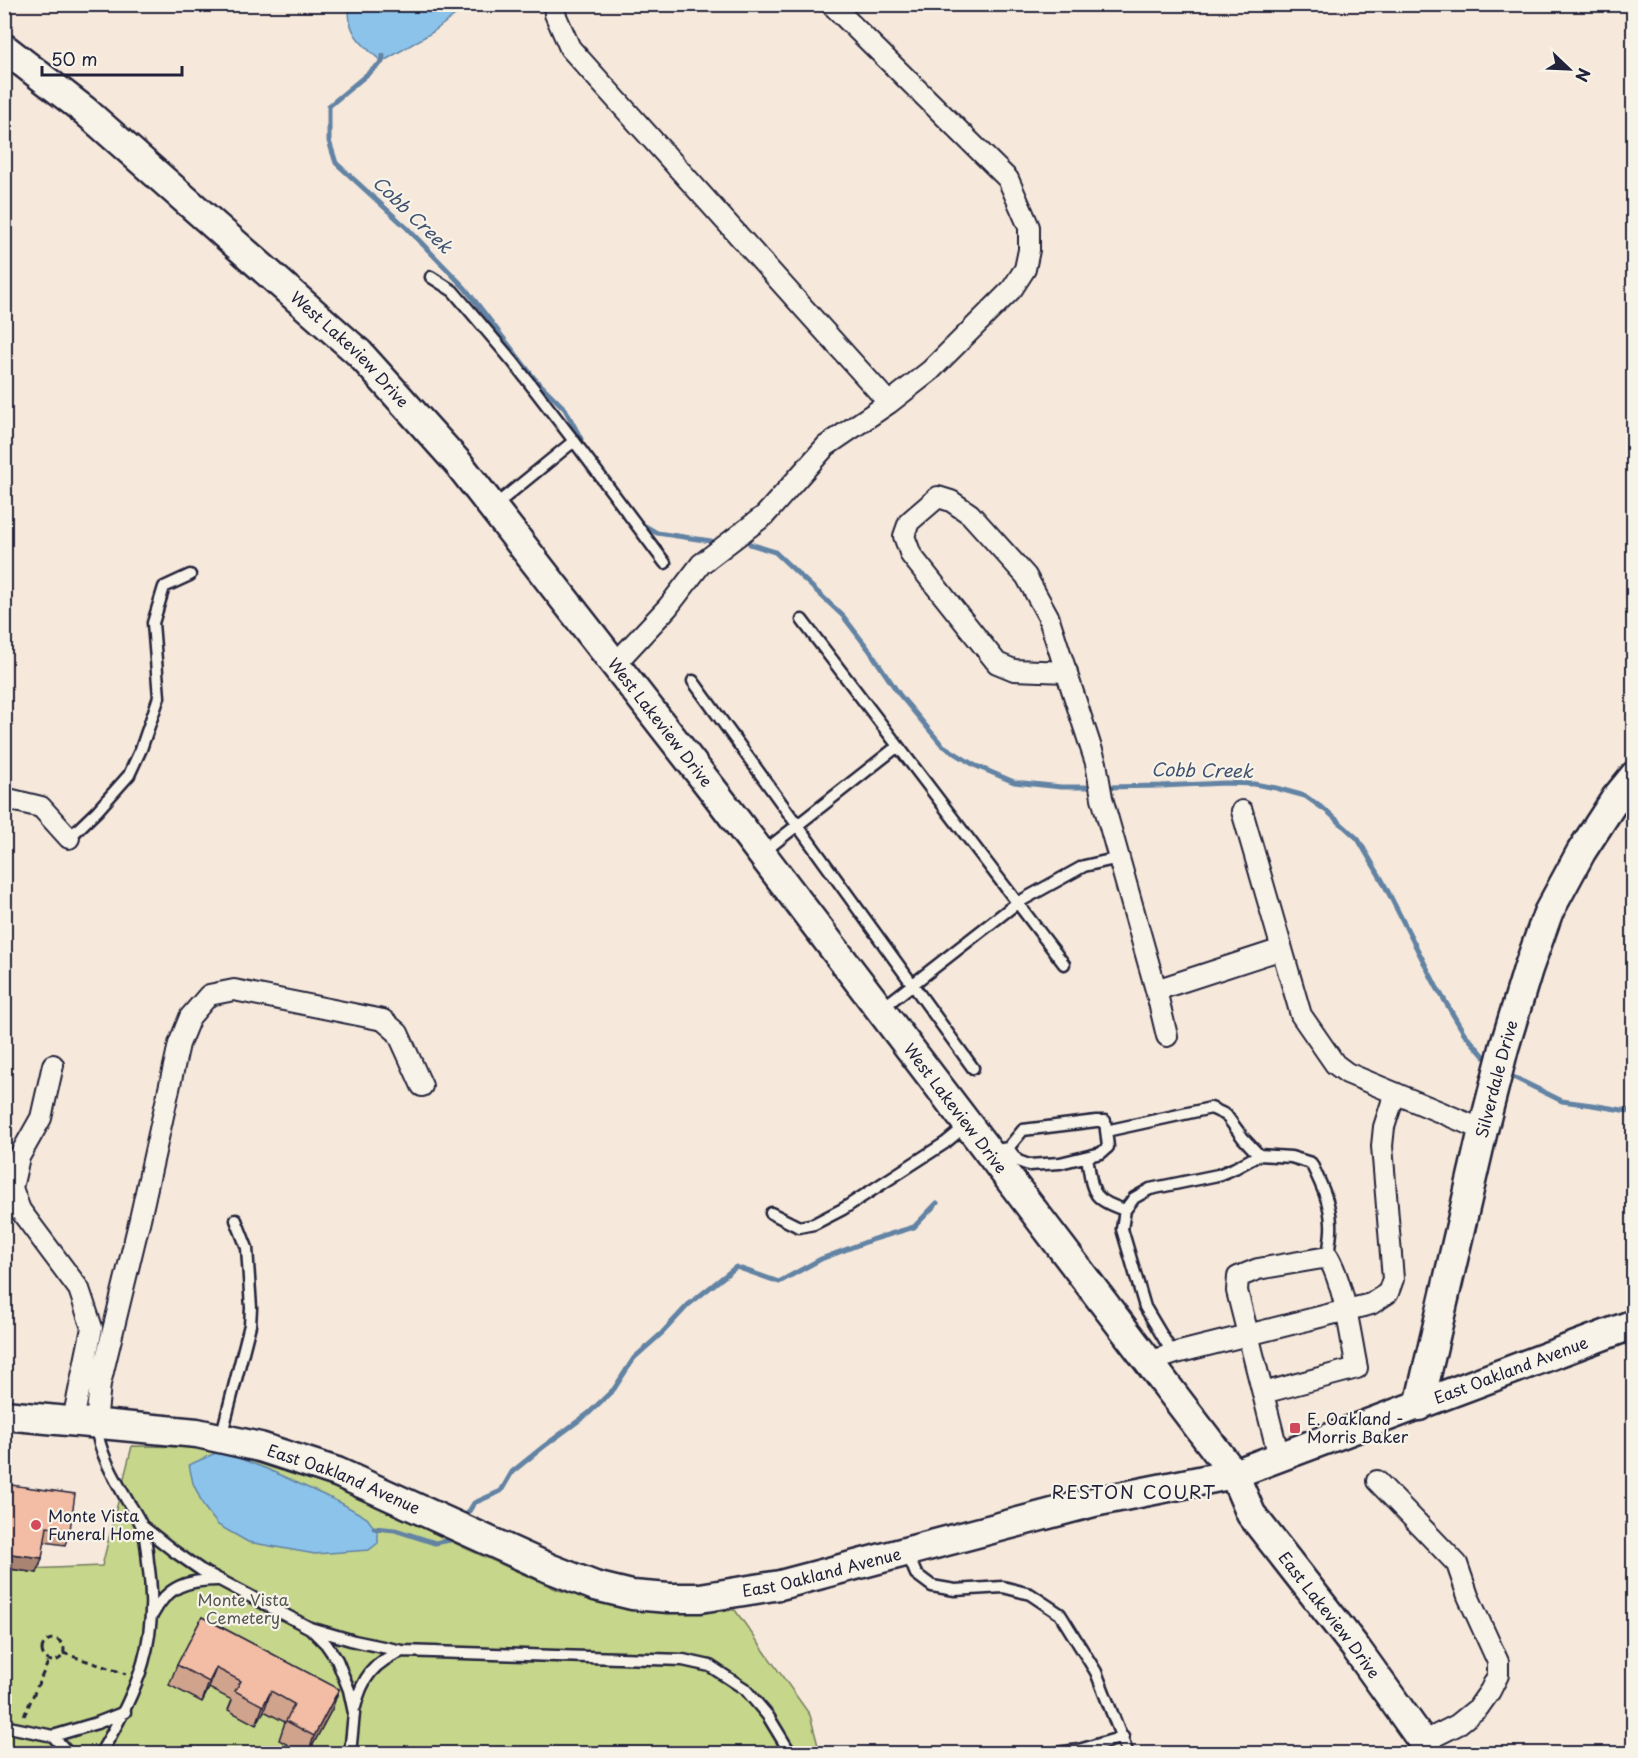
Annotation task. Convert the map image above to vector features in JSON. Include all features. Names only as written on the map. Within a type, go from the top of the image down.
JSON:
[{"type":"street","points":[[554,4],[555,14],[570,48],[889,403]]},
{"type":"street","points":[[615,664],[668,607],[701,564],[765,515],[826,446],[889,403],[930,371],[1012,289],[1025,269],[1029,250],[1029,227],[1008,179],[831,4]]},
{"type":"street","name":"West Lakeview Drive","points":[[4,48],[84,110],[359,353],[458,463],[968,1125],[998,1150],[1161,1358],[1234,1474]]},
{"type":"street","points":[[1067,672],[1014,670],[997,663],[911,555],[904,536],[909,522],[938,497],[951,501],[970,513],[1026,576],[1048,616],[1067,672],[1096,763],[1102,798],[1167,1036]]},
{"type":"street","name":"Silverdale Drive","points":[[1419,1406],[1483,1130],[1504,1048],[1528,969],[1548,913],[1581,852],[1616,798],[1634,776]]},
{"type":"street","points":[[4,798],[41,807],[69,838]]},
{"type":"street","points":[[1242,811],[1301,1015],[1335,1064],[1347,1073],[1483,1130]]},
{"type":"street","points":[[1156,990],[1282,949]]},
{"type":"street","points":[[84,1422],[100,1384],[179,1044],[190,1017],[210,995],[234,990],[383,1020],[398,1033],[422,1086]]},
{"type":"street","points":[[53,1065],[41,1118],[19,1157],[12,1188],[20,1210],[80,1289],[92,1328],[84,1422]]},
{"type":"street","points":[[1161,1358],[1371,1304],[1388,1293],[1393,1279],[1382,1146],[1384,1127],[1395,1093]]},
{"type":"street","points":[[1263,1393],[1357,1368],[1334,1267],[1328,1257],[1258,1269],[1238,1277],[1237,1291],[1279,1457]]},
{"type":"street","name":"East Oakland Avenue","points":[[4,1416],[197,1433],[260,1447],[337,1472],[549,1568],[595,1586],[632,1595],[690,1598],[733,1594],[780,1585],[1094,1502],[1234,1474],[1634,1324]]},
{"type":"street","name":"East Lakeview Drive","points":[[1234,1474],[1251,1514],[1355,1647],[1426,1748]]},
{"type":"street","points":[[1377,1481],[1457,1564],[1468,1596],[1498,1662],[1498,1675],[1478,1708],[1426,1748]]},
{"type":"lane","points":[[431,277],[453,291],[514,363],[665,563]]},
{"type":"lane","points":[[493,508],[574,441]]},
{"type":"lane","points":[[69,838],[129,775],[141,749],[159,697],[153,623],[164,587],[190,575]]},
{"type":"lane","points":[[802,620],[1064,964]]},
{"type":"lane","points":[[693,681],[973,1068]]},
{"type":"lane","points":[[761,854],[898,746]]},
{"type":"lane","points":[[880,1010],[1017,903],[1084,866],[1119,858]]},
{"type":"lane","points":[[1106,1131],[1211,1108],[1226,1115],[1259,1155]]},
{"type":"lane","points":[[1096,1120],[1105,1121],[1106,1131],[1108,1148],[1101,1153],[1060,1163],[1029,1165],[998,1150],[1023,1130],[1096,1120]]},
{"type":"lane","points":[[771,1213],[799,1227],[814,1224],[843,1209],[945,1143],[968,1125]]},
{"type":"lane","points":[[1161,1358],[1122,1229],[1125,1210],[1134,1198],[1150,1190],[1218,1175],[1259,1155],[1291,1157],[1311,1163],[1323,1188],[1331,1215],[1328,1257]]},
{"type":"lane","points":[[1087,1157],[1092,1187],[1097,1198],[1111,1206],[1125,1210]]},
{"type":"lane","points":[[221,1437],[249,1325],[251,1308],[247,1248],[236,1220]]},
{"type":"lane","points":[[84,1422],[99,1443],[106,1461],[142,1526],[150,1571],[152,1616],[149,1643],[139,1679],[124,1712],[100,1754]]},
{"type":"lane","points":[[142,1526],[175,1552],[220,1580],[310,1628],[354,1641],[402,1651],[683,1660],[710,1666],[745,1689],[768,1716],[790,1754]]},
{"type":"lane","points":[[907,1552],[916,1574],[932,1586],[956,1590],[1003,1587],[1030,1594],[1060,1614],[1096,1672],[1128,1754]]},
{"type":"lane","points":[[152,1616],[159,1602],[187,1582],[220,1580]]},
{"type":"lane","points":[[310,1628],[326,1644],[344,1674],[354,1713]]},
{"type":"lane","points":[[350,1754],[354,1713],[362,1684],[380,1662],[402,1651]]},
{"type":"lane","points":[[4,1726],[53,1736],[124,1712]]},
{"type":"lane","points":[[53,1736],[69,1754]]},
{"type":"lane","points":[[1048,1754],[1079,1750],[1123,1737]]},
{"type":"path","points":[[55,1639],[61,1643],[63,1653],[56,1660],[49,1660],[44,1656],[42,1649],[48,1640],[55,1639]]},
{"type":"path","points":[[63,1653],[139,1679]]},
{"type":"path","points":[[19,1730],[49,1660]]},
{"type":"green space","name":"Monte Vista Cemetery","points":[[132,1446],[207,1447],[289,1471],[366,1500],[558,1590],[643,1610],[735,1610],[810,1715],[820,1753],[5,1753],[4,1570],[102,1566]]},
{"type":"water","points":[[350,4],[468,5],[433,32],[382,62],[362,44],[353,31],[349,14]]},
{"type":"water","points":[[220,1451],[267,1469],[341,1503],[367,1518],[378,1533],[378,1543],[369,1550],[315,1554],[248,1542],[218,1525],[204,1507],[193,1483],[189,1465]]},
{"type":"building","name":"Monte Vista Funeral Home","points":[[4,1484],[75,1494],[70,1530],[47,1527],[42,1558],[4,1553]]},
{"type":"building","points":[[202,1617],[339,1689],[314,1736],[286,1721],[294,1704],[271,1691],[263,1706],[235,1691],[241,1681],[216,1668],[209,1682],[177,1665]]},
{"type":"waterway","name":"Cobb Creek","points":[[383,56],[382,62],[329,106],[329,141],[336,163],[407,228],[465,288],[534,378],[565,409],[581,439]]},
{"type":"waterway","name":"Cobb Creek","points":[[638,522],[657,533],[711,541]]},
{"type":"waterway","name":"Cobb Creek","points":[[750,544],[775,552],[843,616],[899,694],[942,745],[974,765],[1014,782],[1061,787],[1096,787]]},
{"type":"waterway","name":"Cobb Creek","points":[[1105,787],[1254,784],[1305,796],[1328,812],[1358,839],[1382,880],[1436,986],[1464,1033],[1490,1063]]},
{"type":"waterway","name":"Cobb Creek","points":[[1507,1074],[1562,1101],[1634,1112]]},
{"type":"waterway","points":[[468,1513],[474,1503],[501,1491],[512,1472],[589,1413],[614,1389],[634,1358],[688,1305],[736,1267],[779,1282],[821,1259],[914,1227],[937,1203]]},
{"type":"waterway","points":[[374,1528],[395,1530],[435,1543],[455,1539]]},
{"type":"place","name":"E. Oakland - Morris Baker","points":[[1295,1428]]},
{"type":"place","name":"Monte Vista Funeral Home","points":[[36,1525]]},
{"type":"district","name":"RESTON COURT","points":[[1134,1493]]}]
